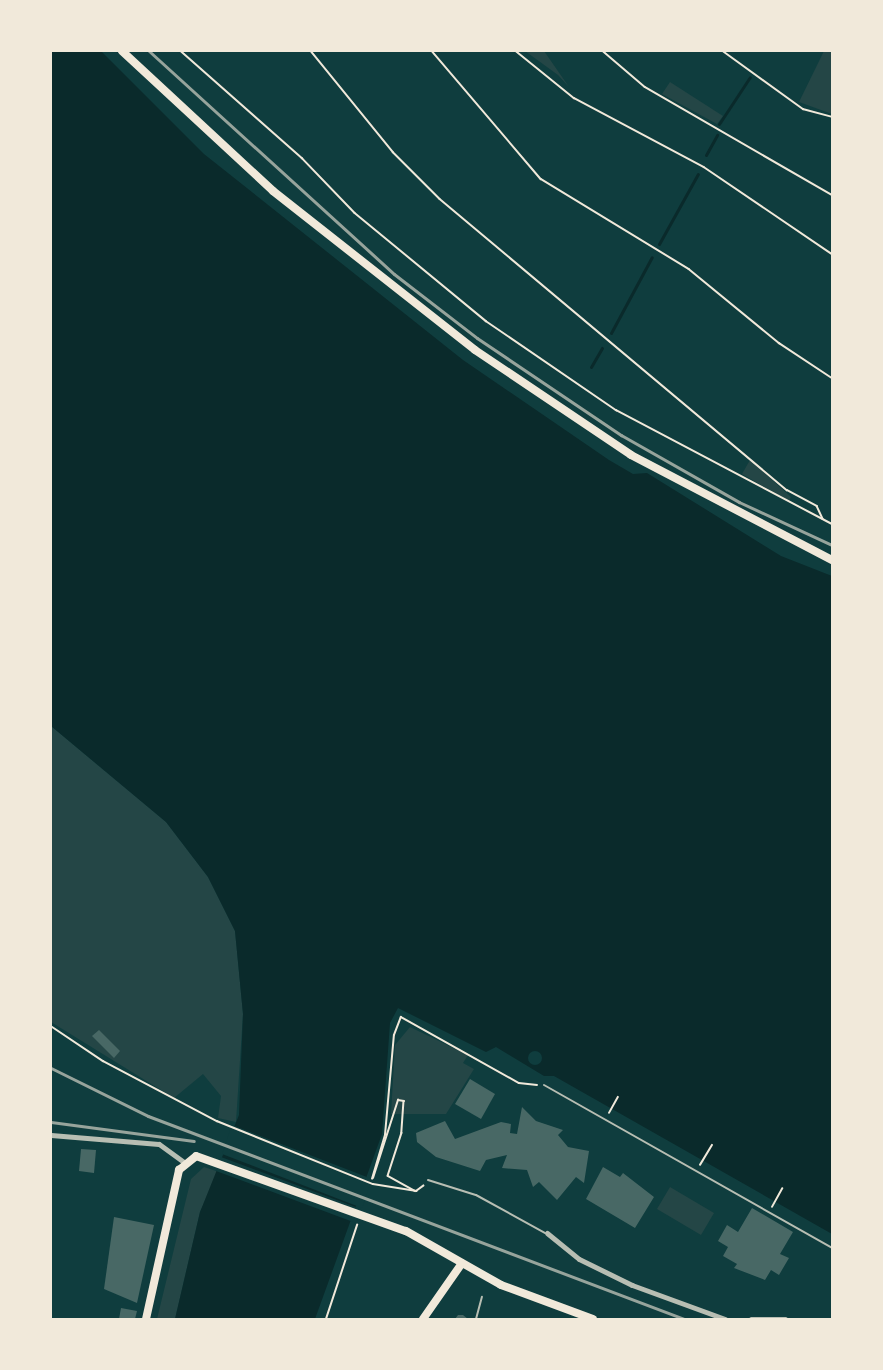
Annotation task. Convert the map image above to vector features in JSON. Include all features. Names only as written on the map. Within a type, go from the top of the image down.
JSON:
[{"type":"main road","points":[[122,51],[273,191],[475,351],[631,455],[832,560]]},
{"type":"main road","points":[[146,1319],[184,1162],[196,1156],[414,1235],[511,1289],[579,1317],[593,1319]]},
{"type":"main road","points":[[423,1319],[462,1263]]},
{"type":"street","points":[[51,1135],[159,1144],[184,1162]]},
{"type":"street","points":[[547,1233],[579,1259],[632,1285],[724,1319]]},
{"type":"street","points":[[751,1319],[785,1319]]},
{"type":"lane","points":[[544,1085],[832,1248]]},
{"type":"lane","points":[[428,1180],[476,1195],[547,1233]]},
{"type":"lane","points":[[476,1319],[482,1297]]},
{"type":"path","points":[[181,51],[302,158],[355,213],[486,321],[616,410],[832,524]]},
{"type":"path","points":[[311,51],[393,152],[440,199],[787,490],[817,506],[823,520]]},
{"type":"path","points":[[432,51],[541,179],[689,269],[779,343],[832,378]]},
{"type":"path","points":[[516,51],[581,98],[704,167],[832,254]]},
{"type":"path","points":[[603,51],[645,87],[832,195]]},
{"type":"path","points":[[723,51],[803,109],[832,117]]},
{"type":"path","points":[[731,56],[734,51]]},
{"type":"path","points":[[416,1191],[388,1176],[402,1133],[404,1101],[398,1100],[372,1179],[385,1135],[394,1035],[401,1017],[519,1083],[544,1085]]},
{"type":"path","points":[[51,1026],[103,1061],[217,1121],[373,1184],[416,1191]]},
{"type":"path","points":[[609,1113],[618,1096]]},
{"type":"path","points":[[700,1165],[712,1145]]},
{"type":"path","points":[[416,1191],[428,1180]]},
{"type":"path","points":[[770,1212],[782,1190]]},
{"type":"path","points":[[326,1319],[357,1225]]},
{"type":"shaded area","points":[[51,51],[101,51],[204,154],[463,360],[609,460],[633,474],[647,473],[781,556],[832,576],[832,1234],[554,1076],[544,1076],[496,1047],[486,1052],[398,1008],[390,1023],[382,1134],[315,1319],[175,1319],[200,1212],[239,1115],[243,1014],[235,931],[208,877],[166,822],[51,726]]},
{"type":"shaded area","points":[[525,51],[544,51],[569,87],[558,75]]},
{"type":"shaded area","points":[[824,51],[832,51],[832,114],[799,102]]},
{"type":"shaded area","points":[[670,82],[723,116],[717,124],[662,94]]},
{"type":"shaded area","points":[[750,460],[791,497],[789,501],[742,474]]},
{"type":"shaded area","points":[[51,726],[166,822],[208,877],[235,931],[243,1014],[236,1122],[218,1118],[221,1096],[203,1074],[174,1098],[51,1022]]},
{"type":"shaded area","points":[[410,1027],[468,1055],[463,1063],[474,1069],[446,1114],[391,1114],[395,1045]]},
{"type":"shaded area","points":[[204,1167],[219,1172],[200,1212],[175,1319],[157,1319],[191,1179]]},
{"type":"shaded area","points":[[670,1187],[714,1213],[701,1235],[657,1209]]},
{"type":"pier","points":[[535,1051],[540,1053],[542,1058],[540,1063],[535,1065],[530,1063],[528,1058],[530,1053]]},
{"type":"pier","points":[[232,1125],[372,1179],[362,1208],[222,1154]]},
{"type":"pier","points":[[221,1157],[361,1209],[356,1223],[216,1171]]},
{"type":"building","points":[[99,1030],[120,1051],[114,1058],[92,1036]]},
{"type":"building","points":[[470,1079],[495,1094],[481,1119],[455,1104]]},
{"type":"building","points":[[522,1107],[536,1121],[563,1130],[558,1135],[568,1147],[589,1151],[584,1183],[576,1177],[557,1200],[539,1182],[533,1187],[527,1170],[502,1168],[507,1155],[486,1160],[480,1171],[436,1157],[417,1142],[416,1133],[445,1121],[455,1139],[501,1122],[511,1124],[510,1133],[517,1134]]},
{"type":"building","points":[[81,1149],[96,1150],[94,1173],[79,1171]]},
{"type":"building","points":[[603,1167],[620,1177],[623,1173],[654,1197],[635,1228],[586,1199]]},
{"type":"building","points":[[752,1208],[793,1232],[780,1254],[789,1258],[779,1275],[771,1270],[765,1280],[734,1268],[737,1264],[723,1256],[728,1247],[718,1241],[727,1225],[738,1232]]},
{"type":"building","points":[[114,1217],[154,1225],[137,1303],[104,1289]]},
{"type":"building","points":[[121,1308],[137,1311],[135,1319],[119,1319]]},
{"type":"building","points":[[458,1315],[463,1315],[468,1319],[455,1319]]},
{"type":"waterway","points":[[719,124],[750,77]]},
{"type":"waterway","points":[[706,155],[717,135]]},
{"type":"waterway","points":[[659,244],[698,174]]},
{"type":"waterway","points":[[611,333],[652,257]]},
{"type":"waterway","points":[[591,367],[602,348]]},
{"type":"railway","points":[[149,51],[394,274],[477,338],[621,435],[739,502],[832,545]]},
{"type":"railway","points":[[51,1068],[148,1116],[684,1319]]},
{"type":"railway","points":[[51,1122],[194,1141]]}]
